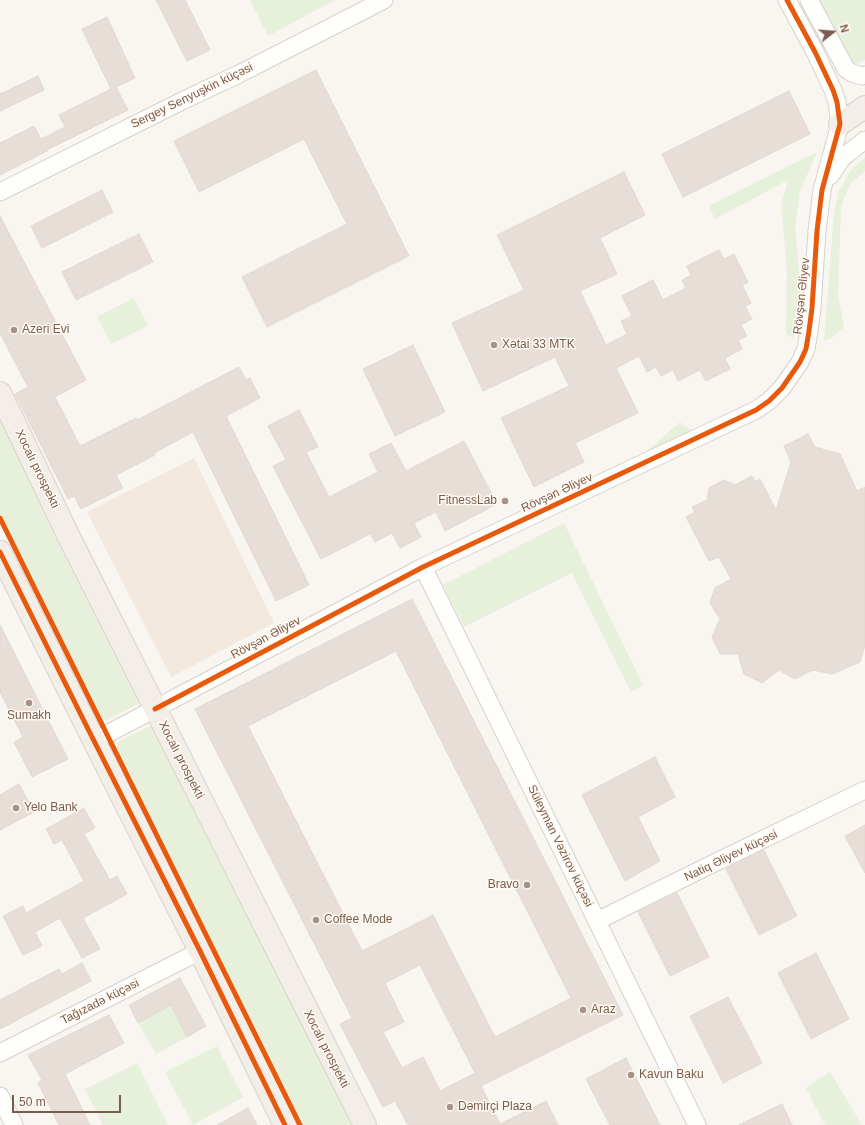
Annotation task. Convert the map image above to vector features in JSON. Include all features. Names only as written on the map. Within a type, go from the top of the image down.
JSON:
[{"type":"main road","points":[[840,124],[865,107]]},
{"type":"main road","name":"Xocalı prospekti","points":[[0,393],[68,535],[365,1125]]},
{"type":"main road","points":[[0,552],[200,951],[285,1125]]},
{"type":"street","name":"Sergey Senyuşkin küçəsi","points":[[0,192],[239,74],[384,0]]},
{"type":"street","points":[[787,0],[815,52],[837,102],[840,124],[822,190]]},
{"type":"street","points":[[809,0],[846,69],[852,74],[862,76],[865,75]]},
{"type":"street","points":[[840,124],[865,94]]},
{"type":"street","points":[[822,190],[833,170],[842,158],[865,140]]},
{"type":"street","name":"Rövşən Əliyev","points":[[94,741],[423,567],[756,410],[769,401],[782,388],[793,373],[806,348],[812,308],[822,190]]},
{"type":"street","name":"Süleyman Vəzirov küçəsi","points":[[423,567],[697,1125]]},
{"type":"street","name":"Natiq Əliyev küçəsi","points":[[597,921],[865,790]]},
{"type":"street","name":"Tağızadə küçəsi","points":[[0,1053],[200,951]]},
{"type":"street","points":[[0,1096],[14,1125]]},
{"type":"shaded area","points":[[194,458],[274,623],[171,677],[87,512]]},
{"type":"green space","points":[[250,0],[335,0],[268,36]]},
{"type":"green space","points":[[819,0],[865,0],[865,60],[853,66]]},
{"type":"green space","points":[[817,152],[800,191],[795,227],[799,269],[800,314],[793,338],[786,334],[787,271],[781,206],[788,180],[715,219],[709,206]]},
{"type":"green space","points":[[865,157],[865,171],[850,184],[841,206],[838,295],[844,327],[830,339],[824,340],[834,214],[838,193],[850,171]]},
{"type":"green space","points":[[134,298],[148,326],[111,344],[97,317]]},
{"type":"green space","points":[[0,412],[143,702],[103,721],[0,513]]},
{"type":"green space","points":[[680,422],[692,431],[642,455]]},
{"type":"green space","points":[[564,523],[643,685],[631,692],[572,573],[464,627],[443,585]]},
{"type":"green space","points":[[153,725],[352,1125],[302,1125],[119,755],[117,748],[118,743],[121,740]]},
{"type":"green space","points":[[171,1005],[187,1037],[156,1054],[138,1023]]},
{"type":"green space","points":[[217,1046],[243,1097],[193,1125],[165,1072]]},
{"type":"green space","points":[[137,1063],[168,1125],[103,1125],[85,1089]]},
{"type":"green space","points":[[830,1072],[862,1125],[825,1125],[806,1088]]},
{"type":"building","points":[[156,0],[185,0],[210,50],[187,61]]},
{"type":"building","points":[[107,17],[135,78],[116,87],[128,110],[0,175],[0,143],[34,126],[41,139],[65,127],[59,115],[111,89],[82,29]]},
{"type":"building","points":[[316,70],[409,256],[267,327],[242,277],[347,224],[304,139],[199,192],[174,141]]},
{"type":"building","points":[[38,76],[44,90],[0,111],[0,94]]},
{"type":"building","points":[[789,91],[810,134],[683,197],[662,154]]},
{"type":"building","points":[[624,172],[645,215],[600,238],[617,274],[580,291],[606,345],[627,334],[621,321],[632,316],[622,296],[653,280],[663,300],[686,288],[682,280],[691,275],[687,266],[719,250],[724,259],[734,254],[748,282],[742,285],[751,303],[745,306],[752,319],[741,325],[747,336],[738,340],[742,349],[725,358],[730,369],[706,381],[700,370],[678,381],[673,370],[661,376],[656,367],[647,372],[639,356],[616,368],[638,413],[575,443],[584,462],[534,487],[501,418],[569,386],[555,357],[483,391],[452,323],[524,290],[497,235]]},
{"type":"building","points":[[102,190],[113,212],[42,248],[31,226]]},
{"type":"building","points":[[0,216],[86,380],[55,397],[80,446],[136,418],[137,420],[239,367],[246,380],[250,378],[260,398],[226,416],[309,585],[276,601],[193,432],[154,453],[155,455],[116,475],[123,488],[81,509],[74,496],[68,499],[15,394],[28,387],[0,333]]},
{"type":"building","points":[[139,234],[153,262],[76,300],[62,272]]},
{"type":"building","points":[[413,345],[445,412],[395,436],[363,369]]},
{"type":"building","points":[[299,410],[318,447],[306,452],[329,497],[378,472],[369,454],[391,443],[406,471],[464,441],[497,504],[445,531],[436,512],[414,523],[421,537],[400,548],[392,533],[375,542],[370,534],[321,559],[273,466],[286,460],[268,426]]},
{"type":"building","points":[[808,434],[815,447],[840,454],[857,491],[865,487],[865,645],[860,662],[832,674],[813,670],[795,679],[779,670],[762,683],[744,674],[738,654],[720,654],[712,637],[720,619],[710,603],[715,588],[731,579],[719,557],[709,561],[686,517],[695,512],[692,507],[707,500],[709,488],[724,480],[735,485],[752,476],[755,482],[760,479],[776,510],[791,462],[784,446]]},
{"type":"building","points":[[412,599],[623,1015],[481,1086],[500,1124],[546,1101],[558,1125],[408,1125],[395,1101],[383,1107],[340,1024],[352,1018],[195,709]],"holes":[[[396,651],[571,998],[495,1037],[433,915],[362,951],[248,726]],[[420,965],[475,1073],[440,1091],[423,1057],[402,1068],[383,1032],[404,1022],[385,983]]]},
{"type":"building","points":[[0,625],[68,759],[32,777],[14,742],[23,737],[0,692]]},
{"type":"building","points":[[655,757],[675,797],[638,817],[660,861],[625,881],[582,795]]},
{"type":"building","points":[[19,784],[34,812],[0,830],[0,795]]},
{"type":"building","points":[[84,808],[95,828],[84,834],[110,880],[117,876],[127,894],[83,918],[100,949],[82,958],[60,918],[35,932],[42,946],[23,955],[3,916],[23,906],[26,913],[84,881],[62,840],[54,844],[46,829]]},
{"type":"building","points":[[865,825],[865,873],[845,836]]},
{"type":"building","points":[[764,850],[797,916],[759,935],[726,869]]},
{"type":"building","points":[[677,893],[709,957],[670,976],[638,912]]},
{"type":"building","points":[[816,953],[849,1019],[811,1039],[778,973]]},
{"type":"building","points":[[82,963],[91,981],[0,1029],[0,1000],[59,969],[62,974]]},
{"type":"building","points":[[180,978],[206,1026],[187,1037],[171,1005],[138,1023],[129,1005]]},
{"type":"building","points":[[728,997],[762,1063],[723,1083],[690,1016]]},
{"type":"building","points":[[109,1015],[124,1043],[65,1074],[90,1125],[59,1125],[38,1083],[42,1080],[28,1055]]},
{"type":"building","points":[[626,1058],[660,1125],[610,1125],[586,1079]]},
{"type":"building","points":[[782,1104],[792,1125],[739,1125]]},
{"type":"building","points":[[248,1108],[257,1125],[217,1125]]},
{"type":"cycle path","points":[[155,709],[423,567],[756,410],[769,401],[782,388],[800,362],[806,349],[812,308],[817,231],[822,190],[840,124],[837,102],[833,90],[815,52],[787,0]]},
{"type":"cycle path","points":[[0,518],[300,1125]]},
{"type":"cycle path","points":[[0,552],[200,951],[285,1125]]},
{"type":"place","name":"Azeri Evi","points":[[14,330]]},
{"type":"place","name":"Xətai 33 MTK","points":[[494,345]]},
{"type":"place","name":"FitnessLab","points":[[505,501]]},
{"type":"place","name":"Sumakh","points":[[29,703]]},
{"type":"place","name":"Yelo Bank","points":[[16,808]]},
{"type":"place","name":"Bravo","points":[[527,885]]},
{"type":"place","name":"Coffee Mode","points":[[316,920]]},
{"type":"place","name":"Araz","points":[[583,1010]]},
{"type":"place","name":"Kavun Baku","points":[[631,1075]]},
{"type":"place","name":"Dəmirçi Plaza","points":[[450,1107]]}]
